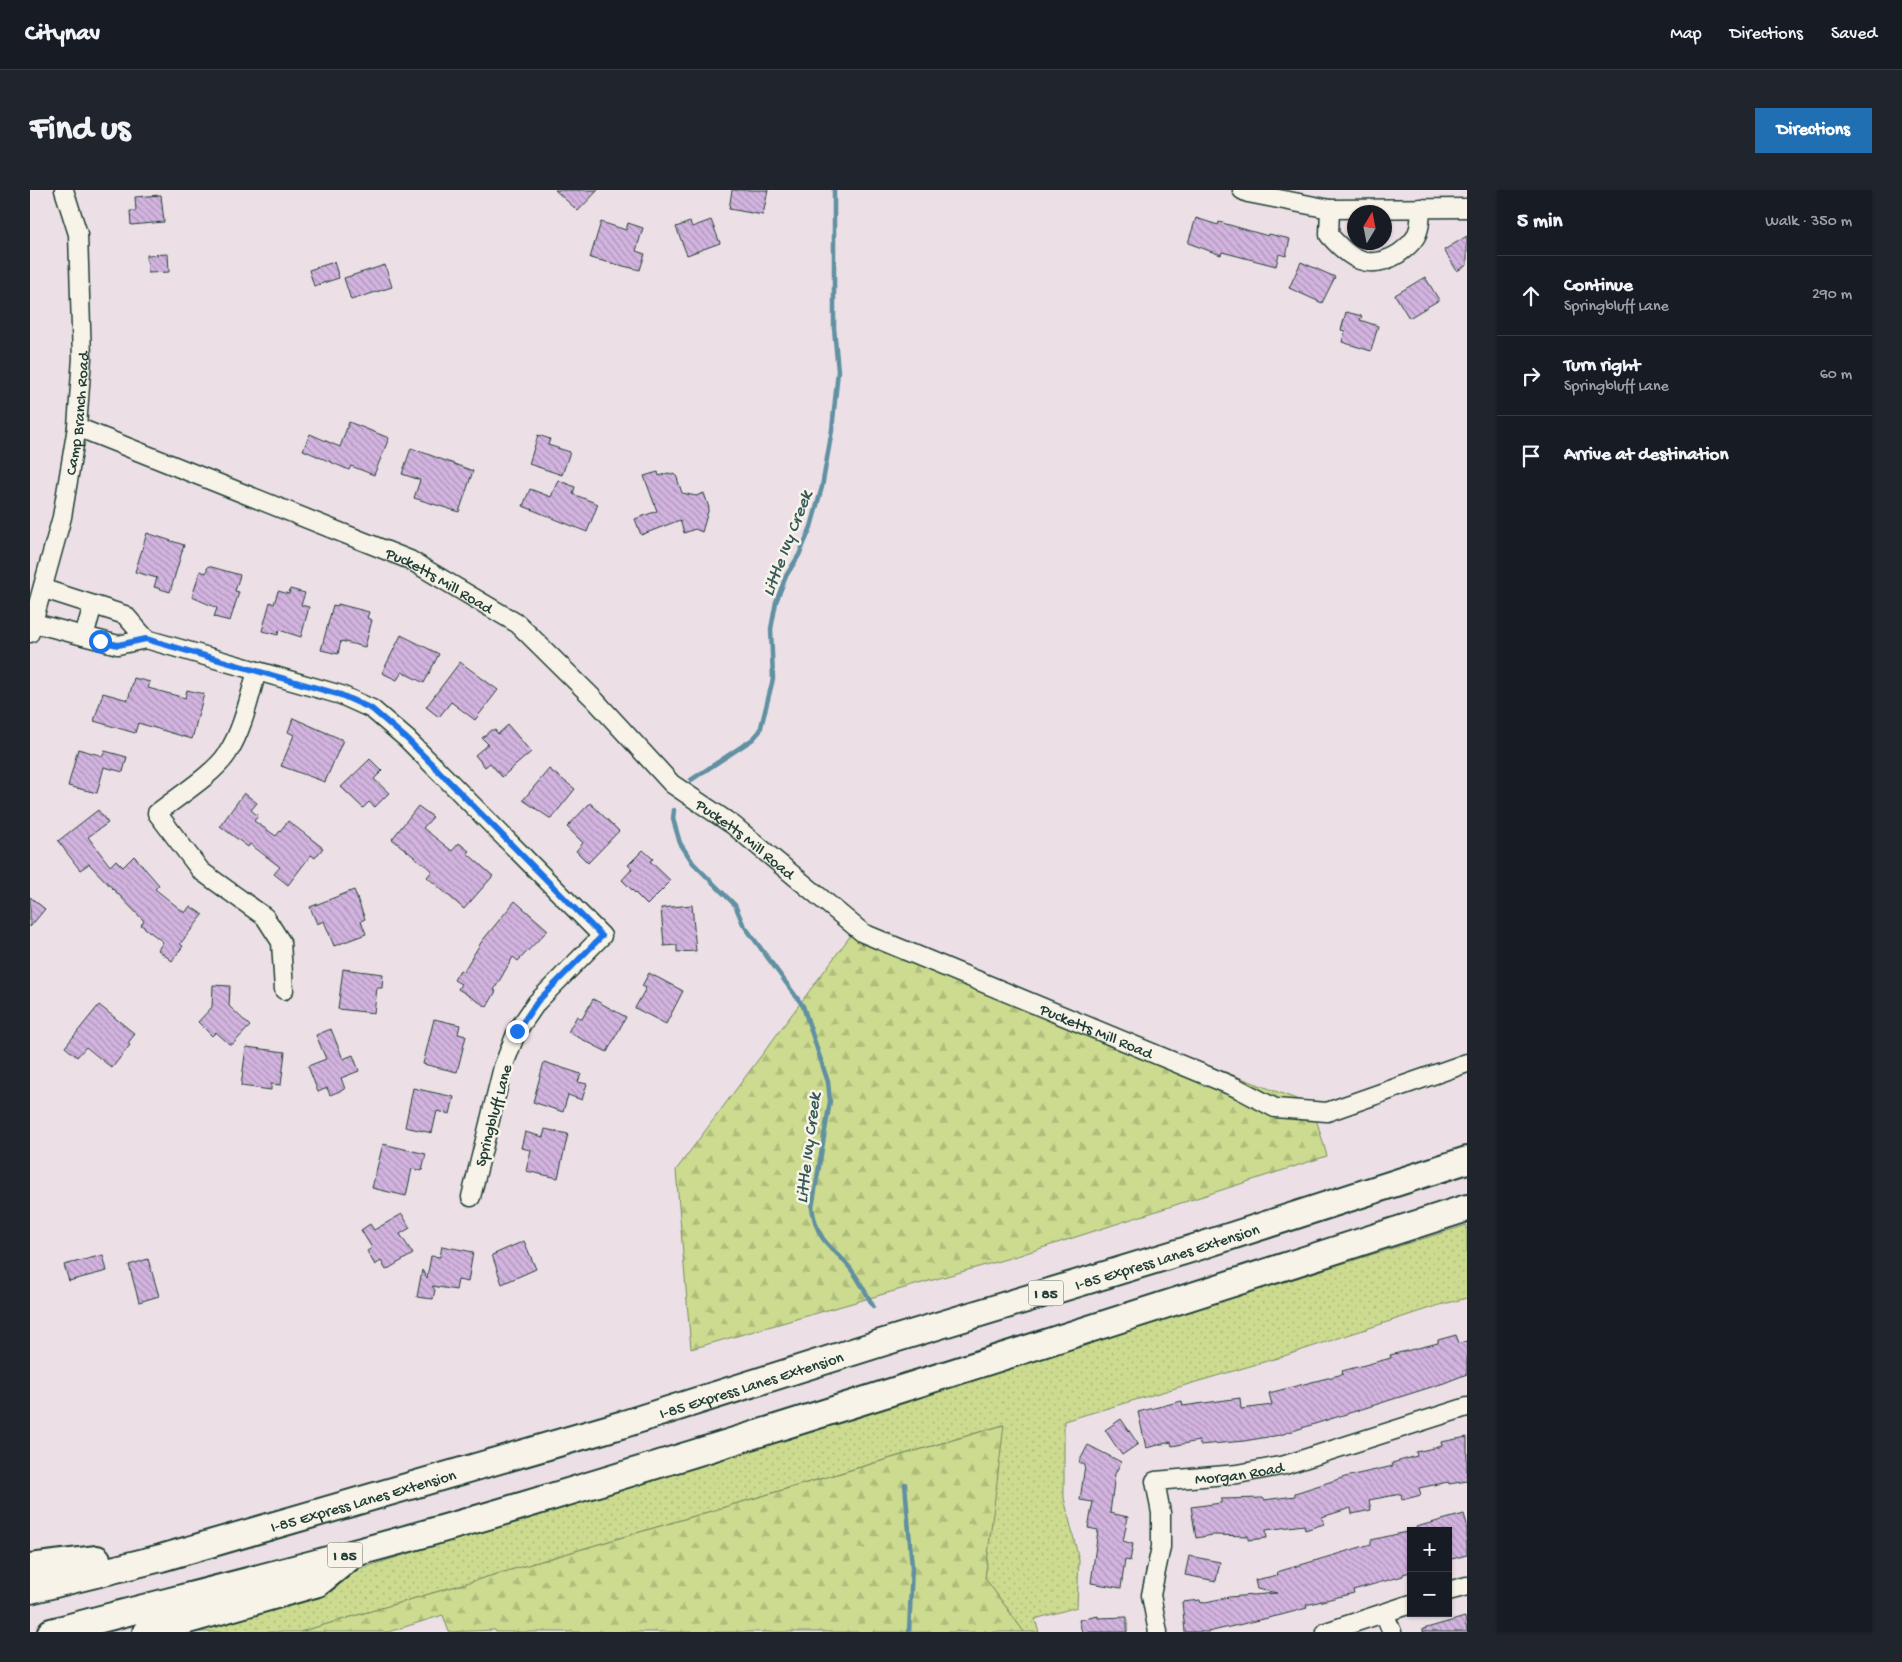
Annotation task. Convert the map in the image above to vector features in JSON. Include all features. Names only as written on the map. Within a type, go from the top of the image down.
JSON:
[{"type":"highway","name":"I-85 Express Lanes Extension","points":[[30,1590],[160,1558],[624,1424],[881,1343],[1194,1248],[1467,1160]]},
{"type":"highway","name":"I 85","points":[[51,1632],[515,1508],[913,1386],[1467,1208]]},
{"type":"highway","points":[[146,1632],[318,1583],[356,1552]]},
{"type":"highway","points":[[30,1567],[88,1559],[160,1558]]},
{"type":"street","name":"Camp Branch Road","points":[[32,628],[62,517],[77,427],[82,358],[78,234],[64,190]]},
{"type":"street","points":[[1242,190],[1248,193],[1330,209],[1467,208]]},
{"type":"street","points":[[1330,209],[1329,235],[1345,253],[1366,262],[1384,262],[1405,249],[1418,232],[1421,208]]},
{"type":"street","name":"Pucketts Mill Road","points":[[77,427],[410,560],[518,624],[593,698],[672,784],[733,825],[863,933],[1228,1085],[1275,1108],[1327,1112],[1467,1063]]},
{"type":"street","points":[[44,589],[125,615],[146,639]]},
{"type":"street","points":[[84,636],[93,605]]},
{"type":"street","name":"Springbluff Lane","points":[[32,628],[84,636],[118,645],[146,639],[341,695],[372,709],[407,739],[602,936],[537,1002],[517,1031],[502,1067],[471,1197]]},
{"type":"street","points":[[257,671],[239,728],[227,755],[203,778],[157,813],[201,872],[265,916],[281,942],[284,990]]},
{"type":"street","name":"Morgan Road","points":[[1158,1632],[1152,1595],[1161,1547],[1161,1513],[1155,1481],[1238,1474],[1285,1465],[1467,1407]]},
{"type":"street","points":[[1452,1590],[1467,1586]]},
{"type":"street","points":[[1326,1632],[1407,1605]]},
{"type":"street","points":[[1384,1612],[1392,1632]]},
{"type":"green space","points":[[854,931],[1312,1105],[1327,1156],[1017,1256],[691,1349],[676,1170]]},
{"type":"green space","points":[[1467,1225],[1467,1298],[1436,1306],[1284,1356],[1064,1421],[1064,1498],[1079,1560],[1077,1607],[1035,1619],[1039,1632],[1024,1632],[985,1578],[1003,1425],[300,1632],[156,1632]]},
{"type":"green space","points":[[1004,1425],[985,1578],[1024,1632],[496,1632],[495,1630],[449,1632],[443,1615],[388,1632],[300,1632]]},
{"type":"building","points":[[555,190],[598,190],[578,211]]},
{"type":"building","points":[[732,190],[768,190],[763,215],[729,209]]},
{"type":"building","points":[[161,195],[164,222],[131,225],[130,211],[136,211],[135,197]]},
{"type":"building","points":[[1196,218],[1218,225],[1219,222],[1268,236],[1269,234],[1290,239],[1286,256],[1279,254],[1276,266],[1222,252],[1221,255],[1188,243]]},
{"type":"building","points":[[711,220],[720,243],[687,255],[676,227],[690,222],[692,227]]},
{"type":"building","points":[[601,222],[626,230],[628,223],[643,228],[636,251],[645,254],[640,270],[590,258]]},
{"type":"building","points":[[1467,236],[1467,265],[1457,271],[1444,250]]},
{"type":"building","points":[[168,254],[169,272],[148,273],[147,255]]},
{"type":"building","points":[[334,262],[339,278],[314,286],[309,270]]},
{"type":"building","points":[[1301,262],[1335,277],[1322,303],[1289,288]]},
{"type":"building","points":[[385,265],[392,287],[351,300],[344,278]]},
{"type":"building","points":[[1425,277],[1439,300],[1409,318],[1395,295]]},
{"type":"building","points":[[1346,312],[1362,316],[1360,320],[1378,326],[1371,351],[1342,342],[1345,331],[1341,330]]},
{"type":"building","points":[[349,422],[389,438],[374,475],[351,466],[349,470],[303,450],[310,434],[340,447]]},
{"type":"building","points":[[538,435],[550,439],[548,445],[570,452],[562,475],[529,464]]},
{"type":"building","points":[[411,448],[473,471],[459,512],[414,498],[420,480],[402,474]]},
{"type":"building","points":[[658,472],[659,476],[668,473],[676,475],[682,493],[696,496],[704,493],[709,508],[702,532],[695,529],[684,533],[680,520],[641,535],[635,519],[657,511],[644,476]]},
{"type":"building","points":[[558,480],[575,487],[573,494],[598,504],[587,532],[523,506],[530,489],[551,497]]},
{"type":"building","points":[[147,533],[184,545],[170,592],[154,587],[157,578],[135,572]]},
{"type":"building","points":[[208,566],[240,575],[235,591],[239,592],[230,621],[214,617],[217,608],[192,597],[200,571],[206,573]]},
{"type":"building","points":[[290,589],[305,593],[301,605],[309,607],[301,637],[279,630],[278,635],[262,631],[270,602],[274,604],[278,591],[289,594]]},
{"type":"building","points":[[338,604],[369,612],[367,618],[372,620],[365,647],[341,641],[338,654],[321,650],[333,605],[338,606]]},
{"type":"building","points":[[401,635],[439,654],[424,683],[402,672],[397,680],[382,673]]},
{"type":"building","points":[[460,662],[498,690],[475,720],[451,702],[439,717],[426,707]]},
{"type":"building","points":[[134,678],[150,682],[148,688],[185,698],[187,690],[204,694],[192,739],[138,723],[135,733],[94,721],[103,693],[128,700]]},
{"type":"building","points":[[293,718],[343,740],[325,782],[281,766],[294,735],[288,732]]},
{"type":"building","points":[[508,725],[531,752],[502,777],[490,763],[485,767],[475,755],[488,744],[482,738],[491,730],[495,730],[498,734]]},
{"type":"building","points":[[78,749],[103,756],[105,751],[127,757],[123,772],[104,767],[97,793],[68,786]]},
{"type":"building","points":[[370,759],[382,771],[374,779],[389,793],[375,807],[369,802],[363,808],[341,787]]},
{"type":"building","points":[[549,769],[575,789],[551,819],[523,800]]},
{"type":"building","points":[[244,793],[257,803],[251,810],[258,816],[254,821],[276,836],[288,821],[323,848],[315,858],[311,855],[288,885],[274,874],[280,867],[250,844],[248,847],[220,826]]},
{"type":"building","points":[[590,803],[619,831],[588,863],[576,851],[583,843],[567,827]]},
{"type":"building","points":[[418,806],[433,817],[423,828],[452,851],[459,843],[469,851],[467,853],[493,876],[464,909],[427,877],[432,871],[392,839]]},
{"type":"building","points":[[98,810],[108,823],[88,837],[110,866],[116,860],[123,867],[134,856],[159,885],[155,889],[185,913],[190,906],[203,915],[180,944],[183,946],[172,961],[158,950],[163,942],[141,925],[144,921],[89,864],[80,870],[58,841]]},
{"type":"building","points":[[643,850],[653,859],[650,861],[671,881],[647,905],[622,880],[632,869],[628,865]]},
{"type":"building","points":[[354,890],[365,919],[361,921],[366,934],[334,946],[324,921],[317,924],[310,907]]},
{"type":"building","points":[[30,897],[45,909],[30,927]]},
{"type":"building","points":[[515,901],[548,930],[518,961],[513,957],[494,990],[496,991],[487,1007],[458,989],[461,984],[454,980],[460,970],[463,972],[482,941]]},
{"type":"building","points":[[692,905],[696,951],[677,952],[677,945],[664,946],[661,908]]},
{"type":"building","points":[[343,969],[383,974],[382,988],[377,988],[374,1013],[338,1009]]},
{"type":"building","points":[[649,973],[683,991],[666,1024],[635,1008],[646,988],[642,986]]},
{"type":"building","points":[[213,985],[230,986],[229,1006],[250,1026],[233,1044],[229,1044],[216,1032],[212,1036],[198,1022],[212,1007]]},
{"type":"building","points":[[593,999],[626,1017],[607,1052],[568,1032],[577,1016],[582,1019]]},
{"type":"building","points":[[99,1005],[135,1034],[128,1043],[130,1045],[112,1068],[86,1047],[77,1057],[65,1047]]},
{"type":"building","points":[[434,1019],[460,1025],[458,1034],[466,1036],[457,1072],[423,1064]]},
{"type":"building","points":[[331,1029],[343,1059],[353,1055],[359,1071],[341,1078],[345,1089],[330,1095],[327,1088],[318,1092],[308,1066],[326,1059],[316,1035]]},
{"type":"building","points":[[246,1047],[285,1052],[281,1085],[271,1084],[271,1090],[241,1086]]},
{"type":"building","points":[[544,1062],[581,1074],[578,1082],[587,1084],[582,1100],[568,1095],[563,1112],[533,1102]]},
{"type":"building","points":[[413,1088],[454,1097],[450,1114],[437,1111],[432,1133],[405,1127]]},
{"type":"building","points":[[545,1129],[568,1134],[558,1178],[526,1171],[531,1150],[521,1148],[525,1132],[543,1137]]},
{"type":"building","points":[[383,1144],[426,1154],[422,1171],[412,1169],[406,1196],[372,1188]]},
{"type":"building","points":[[402,1214],[410,1228],[400,1234],[413,1254],[386,1270],[381,1261],[375,1265],[367,1251],[372,1248],[361,1230],[370,1224],[374,1230]]},
{"type":"building","points":[[524,1241],[536,1269],[502,1284],[492,1255]]},
{"type":"building","points":[[442,1246],[473,1252],[468,1282],[458,1280],[456,1290],[432,1286],[435,1290],[433,1299],[417,1297],[422,1270],[427,1278],[431,1256],[440,1257]]},
{"type":"building","points":[[103,1255],[107,1271],[69,1281],[64,1265]]},
{"type":"building","points":[[148,1259],[159,1296],[139,1302],[129,1265]]},
{"type":"building","points":[[1456,1335],[1459,1343],[1467,1341],[1467,1374],[1444,1383],[1280,1435],[1200,1445],[1199,1441],[1172,1446],[1171,1442],[1146,1448],[1138,1412],[1182,1401],[1183,1406],[1240,1398],[1241,1409],[1272,1405],[1269,1393],[1343,1374],[1342,1371],[1391,1358],[1390,1355],[1438,1343],[1438,1340]]},
{"type":"building","points":[[1121,1419],[1138,1444],[1122,1455],[1105,1430]]},
{"type":"building","points":[[1467,1437],[1467,1481],[1449,1484],[1448,1482],[1419,1488],[1421,1495],[1402,1500],[1401,1494],[1369,1500],[1371,1510],[1352,1514],[1351,1508],[1322,1517],[1324,1524],[1305,1530],[1304,1525],[1266,1530],[1267,1538],[1248,1540],[1248,1536],[1213,1535],[1196,1538],[1191,1507],[1221,1503],[1221,1499],[1263,1498],[1264,1500],[1295,1496],[1295,1493],[1345,1477],[1393,1466],[1392,1463],[1417,1456],[1416,1452],[1442,1446],[1441,1442]]},
{"type":"building","points":[[1088,1445],[1121,1462],[1115,1474],[1110,1513],[1128,1517],[1123,1541],[1133,1544],[1130,1561],[1125,1560],[1121,1588],[1091,1583],[1098,1530],[1088,1528],[1093,1502],[1080,1500],[1085,1465],[1079,1462]]},
{"type":"building","points":[[1464,1514],[1467,1524],[1467,1555],[1452,1559],[1452,1527],[1416,1527]]},
{"type":"building","points":[[1407,1532],[1407,1573],[1403,1574],[1403,1576],[1353,1590],[1354,1593],[1306,1605],[1307,1608],[1281,1615],[1208,1632],[1185,1632],[1182,1602],[1200,1600],[1201,1603],[1229,1597],[1277,1593],[1257,1589],[1255,1580],[1278,1575],[1277,1572],[1371,1544],[1371,1540]]},
{"type":"building","points":[[1189,1556],[1220,1562],[1216,1581],[1185,1575]]},
{"type":"building","points":[[1098,1616],[1098,1618],[1127,1617],[1127,1632],[1082,1632],[1079,1620]]},
{"type":"building","points":[[1465,1617],[1467,1632],[1423,1632],[1423,1629]]},
{"type":"waterway","name":"Little Ivy Creek","points":[[691,780],[753,739],[760,731],[773,679],[771,629],[776,602],[786,576],[799,555],[811,527],[822,487],[832,430],[838,371],[834,328],[834,190]]},
{"type":"waterway","name":"Little Ivy Creek","points":[[674,810],[673,819],[680,843],[693,863],[735,905],[743,924],[803,1006],[828,1082],[830,1101],[812,1208],[815,1221],[823,1238],[853,1272],[873,1306]]},
{"type":"waterway","name":"Little Ivy Creek","points":[[905,1484],[912,1567],[909,1632]]},
{"type":"route","points":[[100,641],[118,645],[146,639],[341,695],[372,709],[407,739],[602,936],[537,1002],[517,1031]]}]
